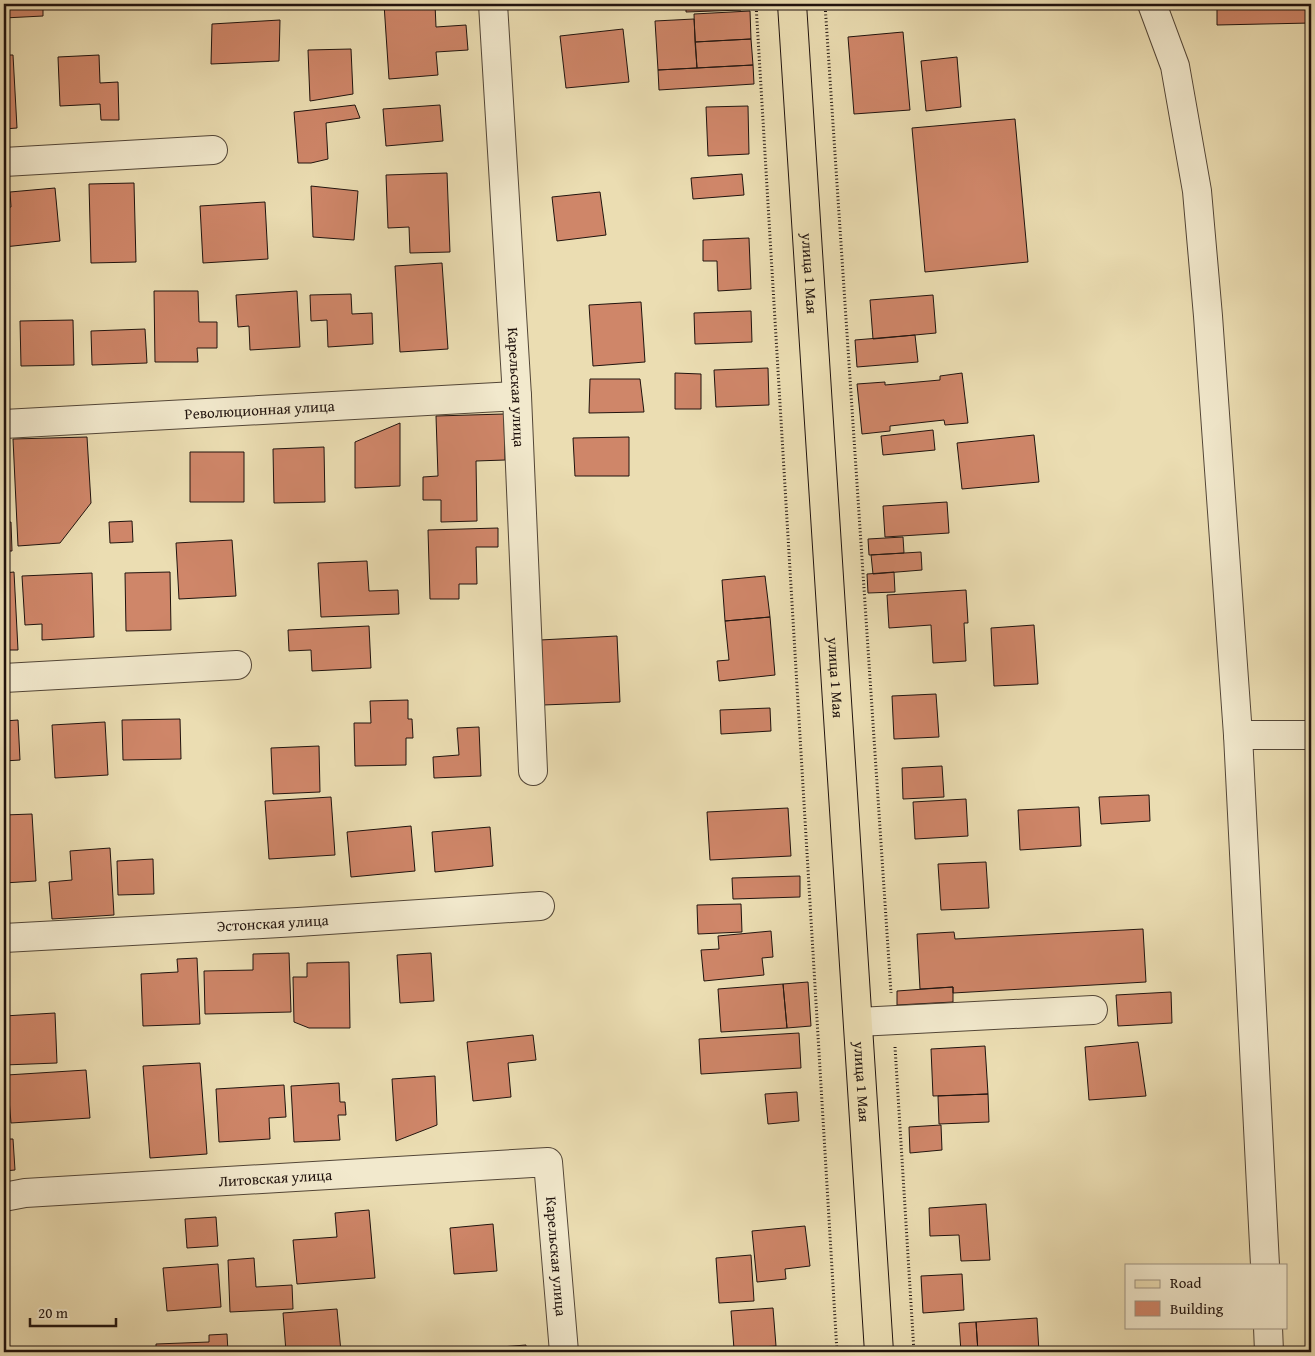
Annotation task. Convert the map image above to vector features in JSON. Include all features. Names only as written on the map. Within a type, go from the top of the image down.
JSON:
[{"type":"main road","name":"улица 1 Мая","points":[[792,4],[879,1352]]},
{"type":"street","name":"Карельская улица","points":[[493,4],[517,396],[533,771]]},
{"type":"street","points":[[1152,4],[1175,66],[1197,191],[1210,336],[1238,735],[1265,1264]]},
{"type":"street","points":[[4,162],[213,150]]},
{"type":"street","name":"Революционная улица","points":[[4,424],[517,396]]},
{"type":"street","points":[[4,678],[237,665]]},
{"type":"street","points":[[1238,735],[1311,735]]},
{"type":"street","name":"Эстонская улица","points":[[4,938],[298,922],[540,906]]},
{"type":"street","points":[[858,1022],[1093,1010]]},
{"type":"street","name":"Карельская улица","points":[[548,1162],[564,1352]]},
{"type":"street","name":"Литовская улица","points":[[4,1196],[25,1193],[548,1162]]},
{"type":"street","points":[[1268,1328],[1269,1352]]},
{"type":"path","points":[[756,4],[837,1352]]},
{"type":"path","points":[[825,4],[914,1352]]},
{"type":"building","points":[[4,4],[43,4],[43,16],[4,18]]},
{"type":"building","points":[[384,4],[435,4],[436,27],[466,25],[468,50],[436,52],[438,75],[389,79]]},
{"type":"building","points":[[686,4],[741,4],[741,10],[686,12]]},
{"type":"building","points":[[1217,4],[1311,4],[1311,23],[1217,25]]},
{"type":"building","points":[[750,11],[751,39],[695,42],[694,14]]},
{"type":"building","points":[[694,19],[697,68],[658,70],[655,21]]},
{"type":"building","points":[[280,20],[279,61],[211,64],[212,24]]},
{"type":"building","points":[[623,29],[629,82],[566,88],[560,36]]},
{"type":"building","points":[[903,32],[910,110],[854,114],[848,37]]},
{"type":"building","points":[[751,39],[753,65],[697,68],[695,42]]},
{"type":"building","points":[[351,49],[353,94],[310,101],[308,50]]},
{"type":"building","points":[[4,55],[13,55],[17,128],[4,129]]},
{"type":"building","points":[[99,55],[100,83],[118,82],[119,120],[101,120],[100,104],[60,106],[58,57]]},
{"type":"building","points":[[957,57],[961,107],[926,111],[921,61]]},
{"type":"building","points":[[753,65],[754,84],[659,90],[658,70]]},
{"type":"building","points":[[355,105],[360,118],[326,123],[328,159],[311,163],[298,163],[294,112]]},
{"type":"building","points":[[440,105],[443,141],[386,146],[383,109]]},
{"type":"building","points":[[748,106],[749,154],[708,156],[706,107]]},
{"type":"building","points":[[1015,119],[1028,262],[925,272],[912,128]]},
{"type":"building","points":[[447,173],[450,252],[410,253],[409,227],[388,228],[386,175]]},
{"type":"building","points":[[742,174],[744,195],[693,199],[691,178]]},
{"type":"building","points":[[134,183],[136,262],[91,263],[89,184]]},
{"type":"building","points":[[311,186],[358,191],[354,240],[313,237]]},
{"type":"building","points":[[55,188],[60,241],[4,247],[4,208],[11,207],[10,192]]},
{"type":"building","points":[[600,192],[606,235],[557,241],[552,197]]},
{"type":"building","points":[[265,202],[268,259],[203,263],[200,206]]},
{"type":"building","points":[[749,238],[751,289],[718,291],[717,261],[703,261],[703,240]]},
{"type":"building","points":[[442,263],[448,349],[400,352],[395,266]]},
{"type":"building","points":[[154,291],[198,291],[199,322],[217,322],[217,348],[197,348],[198,362],[155,362]]},
{"type":"building","points":[[297,291],[300,347],[250,350],[249,326],[238,327],[236,295]]},
{"type":"building","points":[[351,294],[352,314],[372,313],[373,344],[328,347],[327,320],[311,321],[310,295]]},
{"type":"building","points":[[933,295],[936,333],[873,339],[870,300]]},
{"type":"building","points":[[641,302],[645,362],[593,366],[589,305]]},
{"type":"building","points":[[751,311],[752,342],[695,344],[694,313]]},
{"type":"building","points":[[73,320],[74,365],[21,366],[20,321]]},
{"type":"building","points":[[145,329],[147,363],[92,365],[91,331]]},
{"type":"building","points":[[915,335],[918,362],[857,367],[855,340]]},
{"type":"building","points":[[768,368],[769,405],[716,407],[714,370]]},
{"type":"building","points":[[675,373],[701,374],[701,409],[675,409]]},
{"type":"building","points":[[962,373],[968,423],[945,425],[944,420],[890,426],[890,431],[862,434],[857,384],[885,382],[885,385],[940,380],[940,376]]},
{"type":"building","points":[[590,379],[640,379],[644,412],[589,413]]},
{"type":"building","points":[[504,414],[505,460],[476,461],[477,521],[441,522],[441,500],[423,500],[423,477],[438,476],[436,416]]},
{"type":"building","points":[[400,423],[400,486],[355,488],[355,442]]},
{"type":"building","points":[[933,430],[935,450],[883,455],[881,436]]},
{"type":"building","points":[[1034,435],[1039,482],[962,489],[957,443]]},
{"type":"building","points":[[87,437],[91,503],[60,543],[18,546],[13,439]]},
{"type":"building","points":[[629,437],[629,476],[575,476],[573,438]]},
{"type":"building","points":[[324,447],[325,502],[274,503],[273,449]]},
{"type":"building","points":[[190,452],[244,452],[244,502],[190,502]]},
{"type":"building","points":[[947,502],[949,533],[885,537],[883,506]]},
{"type":"building","points":[[132,521],[133,542],[110,543],[109,522]]},
{"type":"building","points":[[11,522],[12,551],[4,551],[4,523]]},
{"type":"building","points":[[498,528],[498,547],[476,547],[477,584],[459,584],[459,599],[430,599],[428,530]]},
{"type":"building","points":[[903,537],[904,553],[869,555],[868,539]]},
{"type":"building","points":[[232,540],[236,596],[179,599],[176,543]]},
{"type":"building","points":[[921,552],[922,570],[873,574],[871,555]]},
{"type":"building","points":[[367,561],[369,591],[398,590],[399,614],[321,617],[318,563]]},
{"type":"building","points":[[14,572],[18,650],[4,650],[4,573]]},
{"type":"building","points":[[170,572],[171,630],[126,631],[125,573]]},
{"type":"building","points":[[894,572],[895,592],[868,593],[867,574]]},
{"type":"building","points":[[92,573],[94,637],[42,640],[42,624],[25,625],[22,576]]},
{"type":"building","points":[[765,576],[770,617],[725,621],[722,580]]},
{"type":"building","points":[[966,590],[968,623],[964,623],[966,661],[933,663],[931,625],[889,628],[887,595]]},
{"type":"building","points":[[770,617],[775,675],[719,681],[717,661],[729,660],[725,621]]},
{"type":"building","points":[[1034,625],[1038,684],[994,686],[991,628]]},
{"type":"building","points":[[369,626],[371,668],[312,671],[311,650],[289,651],[288,630]]},
{"type":"building","points":[[617,636],[620,702],[543,705],[540,640]]},
{"type":"building","points":[[936,694],[939,737],[894,739],[892,696]]},
{"type":"building","points":[[408,700],[408,719],[412,719],[413,738],[406,738],[406,765],[355,766],[354,723],[371,723],[370,701]]},
{"type":"building","points":[[770,708],[771,731],[721,734],[720,710]]},
{"type":"building","points":[[180,719],[181,759],[123,760],[122,720]]},
{"type":"building","points":[[18,720],[20,760],[4,761],[4,721]]},
{"type":"building","points":[[105,722],[108,775],[55,778],[52,725]]},
{"type":"building","points":[[479,727],[481,776],[434,778],[433,757],[459,755],[457,728]]},
{"type":"building","points":[[319,746],[320,792],[273,794],[271,748]]},
{"type":"building","points":[[942,766],[944,797],[903,799],[902,768]]},
{"type":"building","points":[[1149,795],[1150,821],[1101,824],[1099,797]]},
{"type":"building","points":[[331,797],[335,855],[269,859],[265,801]]},
{"type":"building","points":[[966,799],[968,836],[915,839],[913,802]]},
{"type":"building","points":[[1079,807],[1081,846],[1020,850],[1018,810]]},
{"type":"building","points":[[788,808],[791,856],[710,860],[707,812]]},
{"type":"building","points":[[32,814],[36,881],[4,883],[4,815]]},
{"type":"building","points":[[411,826],[415,871],[351,877],[347,832]]},
{"type":"building","points":[[490,827],[493,866],[435,872],[432,832]]},
{"type":"building","points":[[110,848],[114,915],[52,919],[49,882],[72,880],[70,851]]},
{"type":"building","points":[[153,859],[154,894],[118,895],[117,861]]},
{"type":"building","points":[[986,862],[989,908],[941,910],[938,864]]},
{"type":"building","points":[[800,876],[800,897],[733,899],[732,878]]},
{"type":"building","points":[[741,904],[742,932],[698,934],[697,905]]},
{"type":"building","points":[[1143,929],[1146,982],[953,993],[953,987],[920,989],[917,934],[954,932],[955,939]]},
{"type":"building","points":[[771,931],[773,957],[762,958],[764,975],[704,981],[701,950],[719,949],[718,936]]},
{"type":"building","points":[[289,953],[291,1012],[205,1014],[204,971],[253,970],[253,954]]},
{"type":"building","points":[[431,953],[434,1001],[400,1003],[397,955]]},
{"type":"building","points":[[197,958],[200,1024],[143,1026],[141,974],[178,972],[177,959]]},
{"type":"building","points":[[349,962],[350,1028],[309,1028],[294,1022],[293,977],[307,977],[307,963]]},
{"type":"building","points":[[808,982],[811,1026],[787,1028],[783,984]]},
{"type":"building","points":[[783,984],[787,1028],[721,1032],[718,989]]},
{"type":"building","points":[[953,987],[953,1002],[897,1005],[897,991]]},
{"type":"building","points":[[1171,992],[1172,1023],[1118,1026],[1116,995]]},
{"type":"building","points":[[55,1013],[57,1063],[4,1065],[4,1016]]},
{"type":"building","points":[[799,1033],[801,1068],[701,1074],[699,1039]]},
{"type":"building","points":[[533,1035],[536,1060],[508,1063],[511,1097],[473,1101],[467,1042]]},
{"type":"building","points":[[1138,1042],[1146,1096],[1089,1100],[1085,1047]]},
{"type":"building","points":[[985,1046],[988,1094],[933,1096],[931,1049]]},
{"type":"building","points":[[200,1063],[207,1154],[150,1158],[143,1066]]},
{"type":"building","points":[[86,1070],[90,1118],[11,1123],[7,1075]]},
{"type":"building","points":[[435,1076],[437,1125],[396,1141],[392,1079]]},
{"type":"building","points":[[339,1083],[340,1102],[345,1102],[346,1115],[338,1115],[340,1140],[294,1142],[291,1086]]},
{"type":"building","points":[[284,1085],[286,1117],[269,1118],[270,1139],[219,1142],[216,1089]]},
{"type":"building","points":[[797,1092],[799,1121],[768,1124],[765,1094]]},
{"type":"building","points":[[988,1094],[989,1122],[939,1124],[938,1096]]},
{"type":"building","points":[[941,1125],[942,1150],[910,1153],[909,1127]]},
{"type":"building","points":[[4,1139],[13,1139],[15,1170],[4,1171]]},
{"type":"building","points":[[986,1204],[990,1260],[961,1261],[959,1235],[930,1236],[929,1208]]},
{"type":"building","points":[[369,1210],[375,1278],[297,1284],[293,1240],[337,1237],[335,1213]]},
{"type":"building","points":[[216,1217],[218,1246],[187,1248],[185,1219]]},
{"type":"building","points":[[493,1224],[497,1271],[454,1274],[450,1228]]},
{"type":"building","points":[[805,1226],[810,1266],[785,1269],[786,1279],[757,1282],[752,1231]]},
{"type":"building","points":[[751,1255],[754,1301],[719,1303],[716,1258]]},
{"type":"building","points":[[254,1258],[256,1287],[292,1285],[293,1309],[230,1312],[228,1260]]},
{"type":"building","points":[[218,1264],[221,1307],[167,1311],[163,1268]]},
{"type":"building","points":[[962,1274],[964,1310],[923,1313],[921,1276]]},
{"type":"building","points":[[773,1308],[776,1346],[734,1349],[731,1311]]},
{"type":"building","points":[[337,1309],[341,1352],[286,1352],[283,1313]]},
{"type":"building","points":[[1037,1318],[1039,1352],[978,1352],[976,1322]]},
{"type":"building","points":[[976,1322],[978,1352],[961,1352],[959,1323]]},
{"type":"building","points":[[227,1334],[228,1352],[156,1352],[156,1344],[209,1342],[209,1335]]},
{"type":"building","points":[[526,1345],[526,1352],[464,1352],[463,1350]]}]
